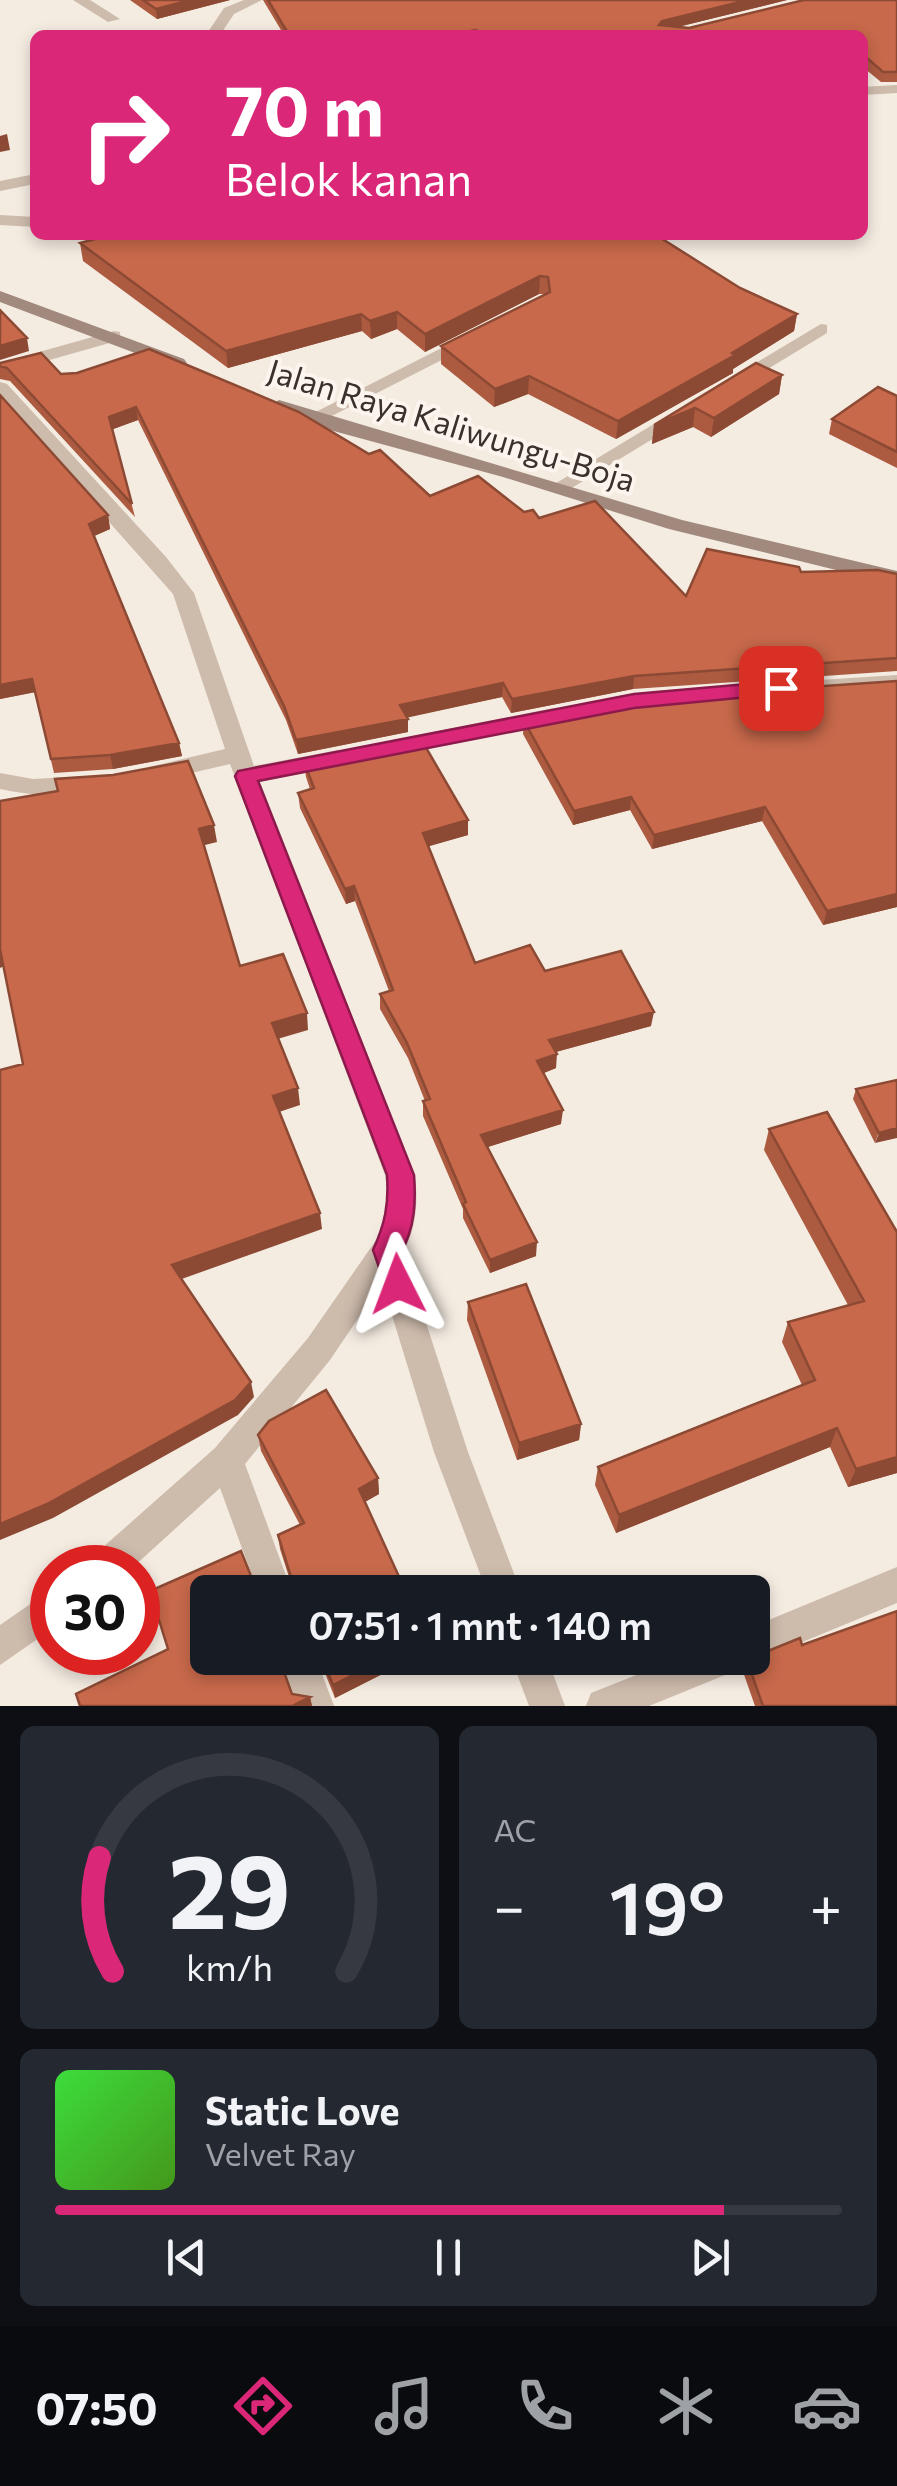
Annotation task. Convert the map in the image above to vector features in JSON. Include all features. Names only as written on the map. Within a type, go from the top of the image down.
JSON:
[{"type":"main road","points":[[0,296],[114,336],[204,374]]},
{"type":"main road","name":"Jalan Raya Kaliwungu-Boja","points":[[257,396],[311,419],[676,525],[897,578]]},
{"type":"street","points":[[80,0],[112,19]]},
{"type":"street","points":[[216,30],[229,11],[250,1]]},
{"type":"street","points":[[868,91],[897,89]]},
{"type":"street","points":[[0,186],[30,180]]},
{"type":"street","points":[[0,220],[30,222]]},
{"type":"street","points":[[311,419],[488,329]]},
{"type":"street","points":[[558,488],[821,329]]},
{"type":"street","points":[[0,370],[114,336]]},
{"type":"street","points":[[0,388],[160,562],[183,593],[242,764],[400,1175],[402,1200],[395,1238],[319,1350],[227,1460],[131,1545]]},
{"type":"street","points":[[634,701],[897,682]]},
{"type":"street","points":[[0,781],[33,788],[242,764],[575,712]]},
{"type":"street","points":[[387,1250],[451,1452],[498,1575]]},
{"type":"street","points":[[227,1460],[269,1575]]},
{"type":"street","points":[[770,1638],[897,1585]]},
{"type":"street","points":[[0,1647],[30,1624]]},
{"type":"street","points":[[304,1675],[316,1706]]},
{"type":"street","points":[[535,1675],[547,1706]]},
{"type":"street","points":[[604,1706],[680,1675]]},
{"type":"building","points":[[143,0],[191,0],[156,9]]},
{"type":"building","points":[[268,0],[748,0],[662,21],[659,25],[689,28],[804,0],[897,0],[897,72],[883,72],[868,59],[868,30],[286,30]]},
{"type":"building","points":[[664,240],[740,288],[797,314],[732,353],[735,355],[618,421],[529,376],[495,389],[441,346],[550,292],[548,277],[540,276],[425,334],[397,312],[370,321],[361,314],[226,351],[80,243]]},
{"type":"building","points":[[0,310],[27,338],[0,346]]},
{"type":"building","points":[[149,349],[299,412],[369,454],[380,450],[430,496],[478,476],[524,512],[533,510],[539,518],[595,501],[686,596],[707,549],[799,567],[801,572],[878,570],[897,574],[897,658],[634,676],[512,699],[503,683],[400,705],[408,719],[296,740],[284,706],[136,407],[109,417],[132,504],[7,368],[0,366],[41,353],[61,374],[77,373]]},
{"type":"building","points":[[756,363],[782,375],[714,418],[695,408],[654,425]]},
{"type":"building","points":[[878,387],[897,396],[897,452],[832,419]]},
{"type":"building","points":[[0,395],[108,515],[89,524],[179,743],[110,755],[51,759],[32,679],[0,685]]},
{"type":"building","points":[[897,681],[897,894],[827,911],[765,807],[654,835],[631,797],[574,811],[524,721],[635,699]]},
{"type":"building","points":[[421,739],[468,820],[423,833],[475,963],[530,945],[545,971],[621,951],[654,1012],[549,1040],[557,1054],[537,1061],[563,1110],[481,1135],[537,1242],[490,1260],[463,1204],[466,1202],[423,1101],[430,1099],[407,1043],[380,994],[393,990],[354,886],[345,889],[298,793],[314,788],[304,762]]},
{"type":"building","points":[[188,761],[214,825],[199,829],[240,966],[283,954],[307,1013],[272,1023],[298,1088],[273,1096],[320,1213],[172,1265],[251,1382],[235,1400],[47,1504],[0,1524],[0,1070],[23,1064],[0,949],[0,801],[58,791],[55,779],[113,775]]},
{"type":"building","points":[[897,1080],[897,1128],[879,1133],[856,1089]]},
{"type":"building","points":[[827,1112],[897,1232],[897,1457],[856,1469],[837,1428],[619,1515],[598,1467],[815,1380],[788,1322],[864,1301],[769,1129]]},
{"type":"building","points":[[526,1284],[581,1424],[519,1443],[468,1302]]},
{"type":"building","points":[[326,1390],[378,1478],[359,1489],[398,1575],[290,1575],[278,1535],[304,1523],[258,1435],[269,1421]]},
{"type":"building","points":[[241,1551],[251,1575],[190,1575],[190,1675],[285,1675],[292,1694],[310,1697],[292,1706],[80,1706],[76,1694],[115,1675],[160,1675],[160,1653],[168,1649],[160,1623],[160,1587]]},
{"type":"building","points":[[897,1611],[897,1706],[763,1706],[752,1675],[770,1675],[770,1650],[800,1638],[802,1645]]},
{"type":"building","points":[[329,1675],[353,1675],[333,1685]]},
{"type":"route","points":[[398,1284],[387,1250],[395,1238],[402,1200],[400,1175],[246,776],[634,701],[781,688]]}]
